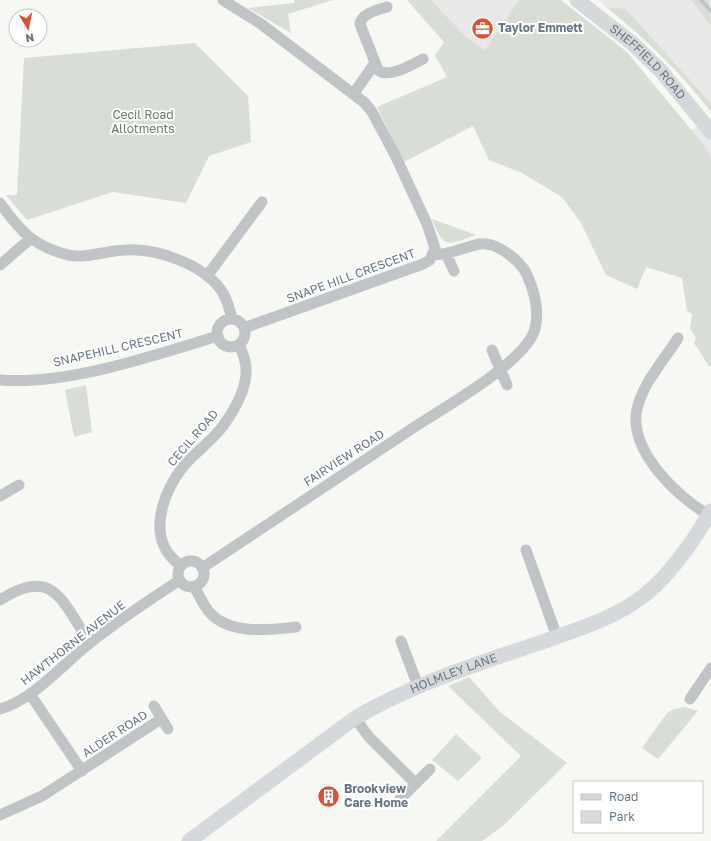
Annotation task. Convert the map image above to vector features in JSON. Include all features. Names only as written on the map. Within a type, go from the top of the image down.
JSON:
[{"type":"main road","name":"SHEFFIELD ROAD","points":[[577,0],[632,43],[656,67],[711,132]]},
{"type":"main road","name":"HOLMLEY LANE","points":[[190,841],[355,718],[390,698],[418,686],[607,617],[645,595],[665,576],[683,555],[710,513]]},
{"type":"street","name":"SNAPE HILL CRESCENT","points":[[223,0],[261,24],[354,93],[365,103],[372,112],[395,155],[431,234],[435,248],[430,260],[423,264],[244,328]]},
{"type":"street","points":[[387,6],[365,16],[361,20],[360,24],[375,63],[381,73],[387,73],[423,59]]},
{"type":"street","points":[[354,93],[375,63]]},
{"type":"street","points":[[0,202],[17,226],[30,239],[69,255],[81,256],[127,250],[151,252],[189,264],[207,276],[222,292],[232,319]]},
{"type":"street","points":[[207,276],[262,202]]},
{"type":"street","points":[[0,265],[30,239]]},
{"type":"street","name":"FAIRVIEW ROAD","points":[[202,568],[475,388],[523,350],[532,337],[536,323],[536,308],[532,288],[525,270],[517,261],[505,252],[482,244],[446,254],[433,255]]},
{"type":"street","points":[[446,254],[454,271]]},
{"type":"street","points":[[232,319],[240,322],[244,328],[244,337],[239,344],[227,346],[218,336],[221,324],[232,319]]},
{"type":"street","name":"SNAPEHILL CRESCENT","points":[[0,380],[32,380],[85,372],[157,354],[218,336]]},
{"type":"street","points":[[678,338],[643,394],[638,408],[636,426],[644,450],[663,476],[682,498],[710,513]]},
{"type":"street","name":"CECIL ROAD","points":[[181,566],[165,549],[162,540],[160,525],[162,508],[169,488],[182,468],[222,428],[232,412],[243,388],[246,375],[246,364],[239,344]]},
{"type":"street","points":[[492,350],[507,385]]},
{"type":"street","points":[[0,496],[19,485]]},
{"type":"street","points":[[526,550],[557,636]]},
{"type":"street","points":[[192,561],[199,564],[202,568],[203,579],[194,586],[186,586],[180,580],[178,573],[181,566],[192,561]]},
{"type":"street","name":"HAWTHORNE AVENUE","points":[[0,709],[30,694],[90,643],[131,612],[180,580]]},
{"type":"street","points":[[0,600],[22,587],[33,585],[43,586],[50,589],[58,596],[90,643]]},
{"type":"street","points":[[194,586],[210,613],[218,619],[231,625],[260,630],[296,628]]},
{"type":"street","points":[[401,641],[418,686]]},
{"type":"street","points":[[690,700],[711,668]]},
{"type":"street","points":[[30,694],[82,771]]},
{"type":"street","name":"ALDER ROAD","points":[[154,706],[168,729]]},
{"type":"street","points":[[355,718],[369,737],[415,783]]},
{"type":"street","name":"ALDER ROAD","points":[[0,815],[42,796],[161,719]]},
{"type":"street","points":[[400,799],[430,769]]},
{"type":"shaded area","points":[[431,0],[519,0],[485,50],[465,36]]},
{"type":"shaded area","points":[[598,0],[691,0],[711,26],[711,103],[626,9],[606,7]]},
{"type":"shaded area","points":[[711,117],[711,158],[691,130]]},
{"type":"green space","points":[[294,0],[333,0],[288,14],[291,33],[248,8],[294,3]]},
{"type":"green space","points":[[407,0],[431,0],[465,36],[485,50],[519,0],[561,0],[627,52],[703,144],[711,158],[711,366],[709,366],[694,343],[696,338],[690,328],[692,314],[687,311],[682,278],[646,267],[637,289],[606,275],[581,223],[562,197],[522,173],[489,160],[473,126],[404,162],[377,107],[447,77],[435,55],[444,42]]},
{"type":"green space","points":[[691,0],[710,0],[711,26]]},
{"type":"green space","points":[[606,7],[626,9],[711,103],[711,112],[662,56]]},
{"type":"green space","name":"Cecil Road Allotments","points":[[195,43],[248,96],[251,142],[209,156],[186,203],[113,192],[27,220],[6,195],[17,195],[24,58]]},
{"type":"green space","points":[[432,219],[476,235],[453,243],[448,242],[440,236]]},
{"type":"green space","points":[[86,385],[92,432],[74,437],[65,390]]},
{"type":"green space","points":[[469,677],[500,712],[567,763],[503,826],[482,841],[436,841],[521,756],[448,686]]},
{"type":"green space","points":[[685,707],[698,711],[658,759],[642,748],[667,713],[674,709]]},
{"type":"green space","points":[[456,734],[482,758],[458,781],[432,760]]},
{"type":"waterway","points":[[701,0],[711,11]]},
{"type":"place","name":"Taylor Emmett","points":[[483,28]]},
{"type":"place","name":"Brookview Care Home","points":[[329,796]]}]
